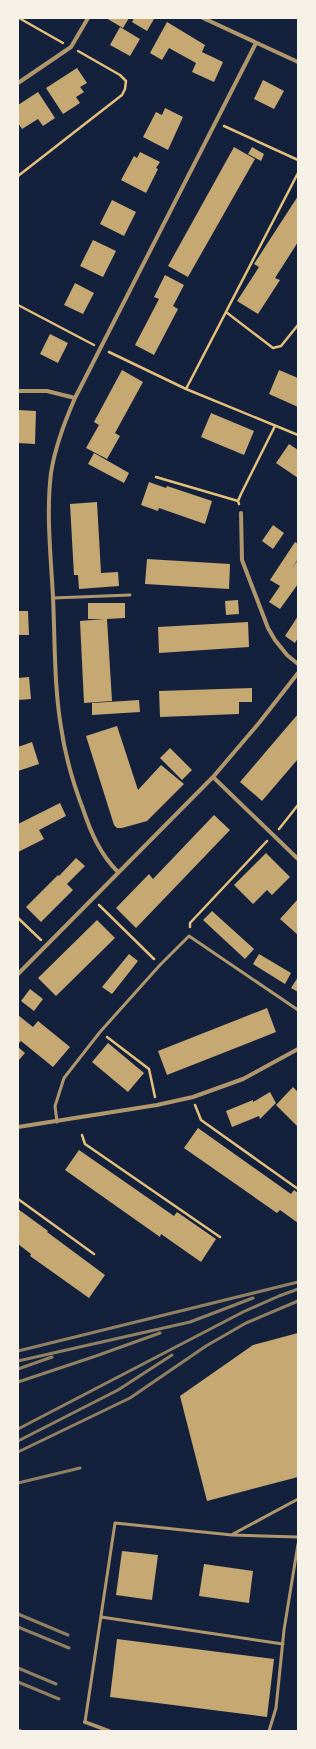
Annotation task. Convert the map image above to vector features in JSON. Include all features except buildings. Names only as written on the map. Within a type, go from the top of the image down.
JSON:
[{"type":"street","points":[[18,83],[71,48],[88,18]]},
{"type":"street","points":[[203,18],[298,62]]},
{"type":"street","points":[[118,872],[108,862],[97,844],[78,796],[70,770],[61,727],[55,665],[50,533],[51,474],[54,452],[63,424],[75,398],[256,43]]},
{"type":"street","points":[[18,390],[47,391],[75,398]]},
{"type":"street","points":[[241,513],[242,560],[268,628],[287,655],[298,664]]},
{"type":"street","points":[[18,974],[46,944],[213,777],[259,723],[298,673]]},
{"type":"street","points":[[213,777],[298,859]]},
{"type":"street","points":[[18,1127],[157,1105],[193,1097],[243,1079],[298,1049]]},
{"type":"street","points":[[86,1722],[109,1731]]},
{"type":"lane","points":[[53,598],[130,595]]},
{"type":"lane","points":[[57,1122],[55,1106],[64,1078],[100,1032],[160,965],[189,936],[298,1010]]},
{"type":"lane","points":[[232,1535],[298,1499]]},
{"type":"lane","points":[[86,1722],[115,1523],[232,1535],[298,1537]]},
{"type":"lane","points":[[269,1731],[276,1708],[283,1644],[298,1544]]},
{"type":"lane","points":[[101,1617],[283,1644]]},
{"type":"path","points":[[18,176],[122,95],[126,89],[126,81],[120,75],[19,18]]},
{"type":"path","points":[[216,122],[298,160]]},
{"type":"path","points":[[186,389],[298,173]]},
{"type":"path","points":[[18,305],[100,348],[186,389],[298,435]]},
{"type":"path","points":[[226,312],[273,348],[281,346],[298,325]]},
{"type":"path","points":[[241,513],[238,500],[275,426]]},
{"type":"path","points":[[156,477],[238,500]]},
{"type":"path","points":[[189,936],[190,922],[273,835],[298,805]]},
{"type":"path","points":[[92,898],[160,965]]},
{"type":"path","points":[[18,918],[46,944]]},
{"type":"path","points":[[100,1032],[148,1069],[157,1105]]},
{"type":"path","points":[[193,1097],[200,1120],[298,1188]]},
{"type":"path","points":[[82,1135],[85,1144],[220,1237]]},
{"type":"path","points":[[18,1199],[94,1254]]},
{"type":"railway","points":[[18,1351],[298,1282]]},
{"type":"railway","points":[[18,1429],[243,1312],[298,1289]]},
{"type":"railway","points":[[18,1361],[190,1322],[253,1298]]},
{"type":"railway","points":[[18,1452],[130,1398],[206,1346],[246,1323],[298,1301]]},
{"type":"railway","points":[[18,1382],[160,1333]]},
{"type":"railway","points":[[18,1441],[118,1390],[172,1355]]},
{"type":"railway","points":[[18,1369],[52,1357]]},
{"type":"railway","points":[[18,1483],[80,1468]]},
{"type":"railway","points":[[18,1614],[68,1635]]},
{"type":"railway","points":[[18,1627],[69,1648]]},
{"type":"railway","points":[[18,1668],[56,1684]]},
{"type":"railway","points":[[18,1682],[59,1699]]}]
